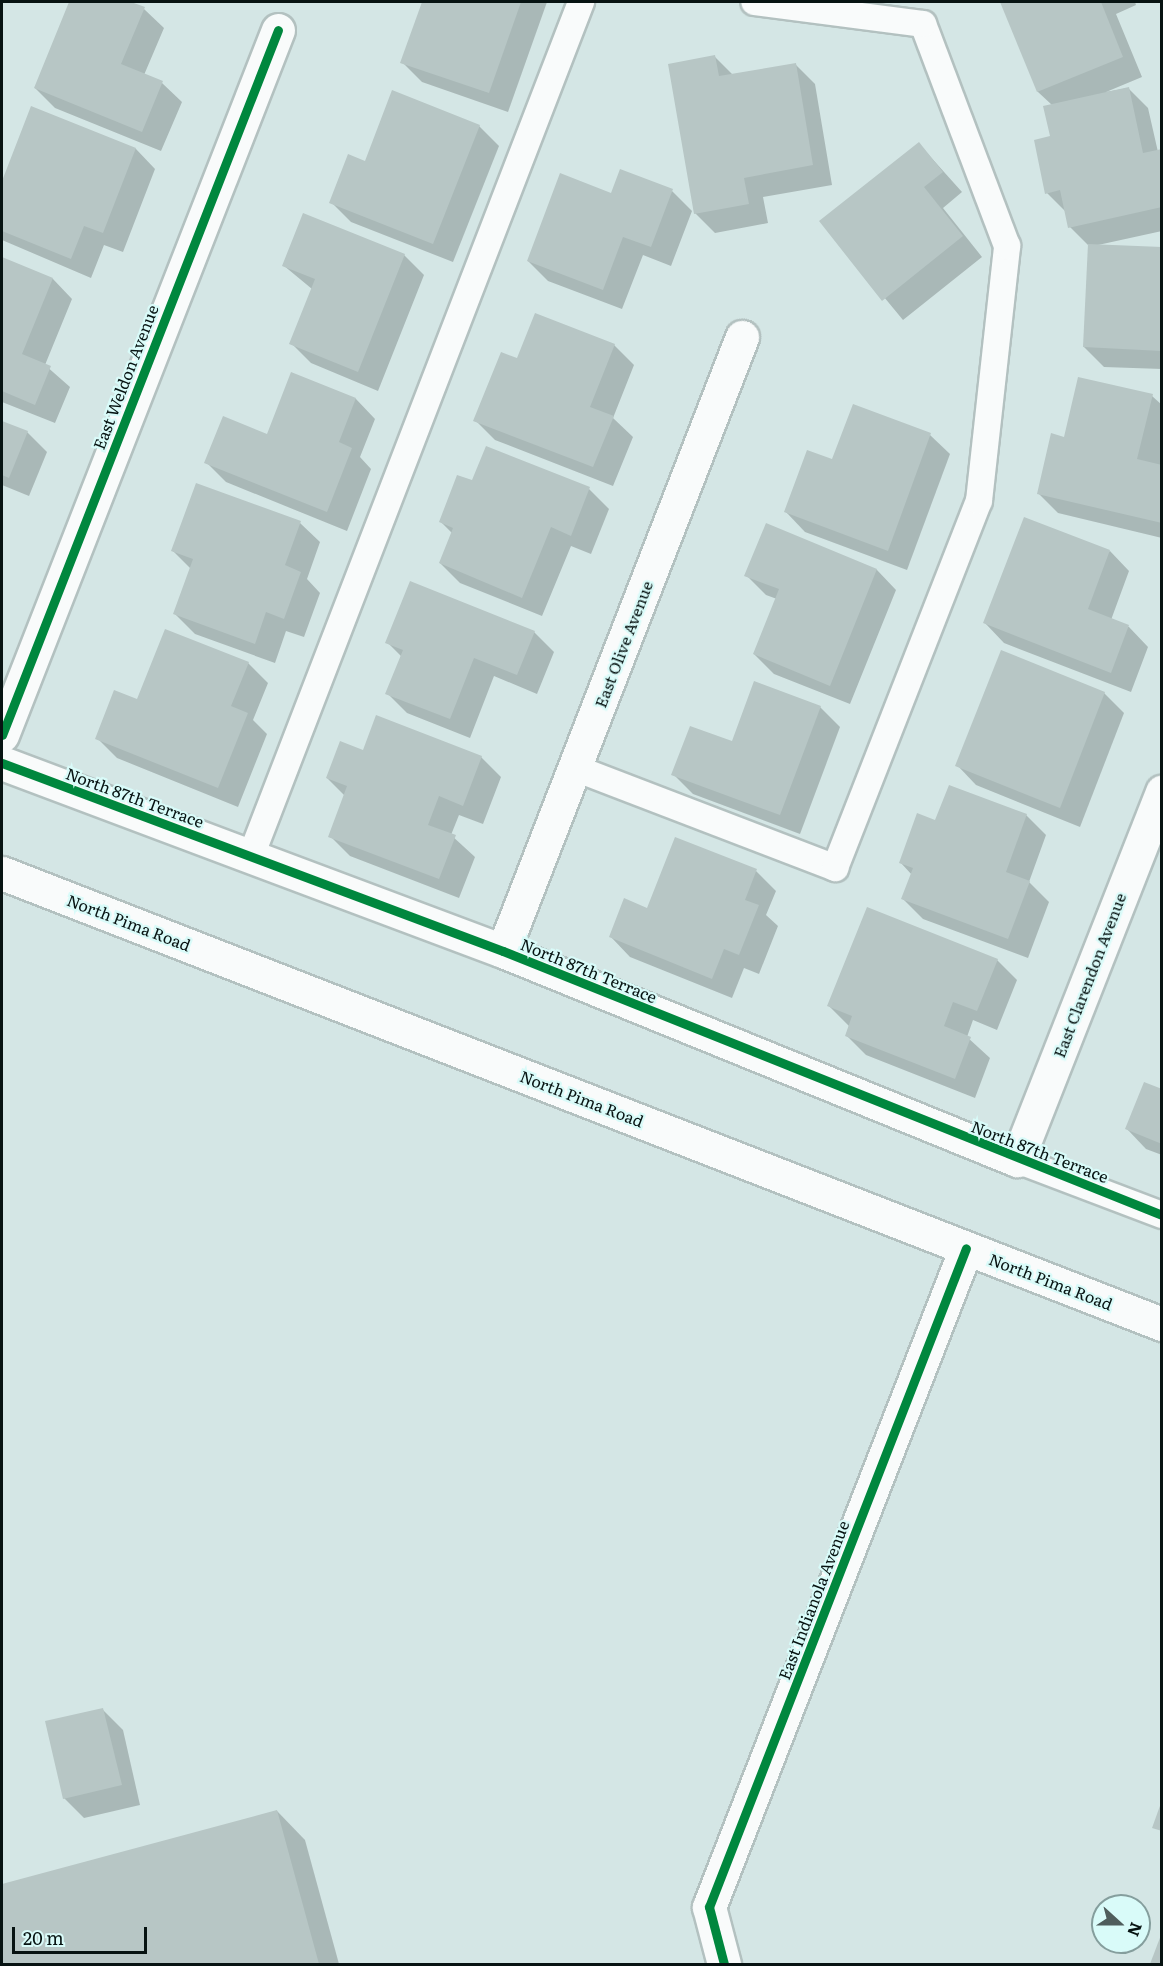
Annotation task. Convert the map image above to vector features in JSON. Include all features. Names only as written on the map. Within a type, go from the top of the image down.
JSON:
[{"type":"street","name":"East Weldon Avenue","points":[[2,735],[278,30]]},
{"type":"street","name":"East Olive Avenue","points":[[503,951],[742,337]]},
{"type":"street","name":"North 87th Terrace","points":[[2,763],[503,951],[1017,1160]]},
{"type":"street","name":"East Clarendon Avenue","points":[[1017,1160],[1161,791]]},
{"type":"street","name":"North Pima Road","points":[[2,873],[1161,1324]]},
{"type":"street","name":"East Indianola Avenue","points":[[724,1965],[709,1907],[966,1248]]},
{"type":"lane","points":[[251,856],[581,2]]},
{"type":"lane","points":[[574,768],[835,868],[979,501],[1007,246],[923,24],[754,2]]},
{"type":"lane","name":"North 87th Terrace","points":[[1017,1160],[1161,1215]]},
{"type":"building","points":[[69,2],[131,2],[145,7],[121,64],[163,81],[142,132],[34,88]]},
{"type":"building","points":[[422,2],[521,2],[489,93],[400,63]]},
{"type":"building","points":[[1000,2],[1101,2],[1123,57],[1037,92]]},
{"type":"building","points":[[715,55],[719,76],[796,63],[813,165],[744,178],[749,204],[694,214],[668,64]]},
{"type":"building","points":[[1129,87],[1143,153],[1162,149],[1162,207],[1068,228],[1060,190],[1045,194],[1034,140],[1050,136],[1043,106]]},
{"type":"building","points":[[392,90],[480,125],[433,244],[329,203],[348,154],[365,161]]},
{"type":"building","points":[[31,106],[136,148],[103,233],[84,226],[71,259],[2,231],[2,181]]},
{"type":"building","points":[[919,142],[943,172],[924,187],[963,236],[882,301],[819,221]]},
{"type":"building","points":[[620,169],[673,189],[651,247],[623,237],[603,290],[527,261],[560,173],[611,193]]},
{"type":"building","points":[[303,213],[405,254],[358,372],[289,344],[315,279],[282,266]]},
{"type":"building","points":[[1088,244],[1162,247],[1162,351],[1083,347]]},
{"type":"building","points":[[2,257],[53,278],[22,354],[51,366],[35,405],[2,391]]},
{"type":"building","points":[[535,313],[615,344],[590,407],[614,416],[593,467],[473,421],[501,352],[517,358]]},
{"type":"building","points":[[291,372],[356,398],[339,442],[352,448],[327,512],[204,463],[223,416],[267,434]]},
{"type":"building","points":[[1078,377],[1153,394],[1137,459],[1162,465],[1162,523],[1037,494],[1051,433],[1064,437]]},
{"type":"building","points":[[853,404],[931,433],[888,551],[784,512],[807,450],[832,459]]},
{"type":"building","points":[[2,421],[28,431],[9,478],[2,475]]},
{"type":"building","points":[[486,446],[590,487],[571,536],[551,527],[522,598],[439,563],[453,528],[439,522],[457,475],[472,480]]},
{"type":"building","points":[[196,483],[301,521],[285,565],[301,572],[284,619],[266,612],[255,644],[173,614],[193,559],[171,551]]},
{"type":"building","points":[[1024,517],[1110,550],[1088,609],[1129,625],[1111,673],[983,623]]},
{"type":"building","points":[[766,523],[877,569],[830,686],[753,654],[779,589],[744,576]]},
{"type":"building","points":[[410,581],[535,631],[517,675],[474,658],[450,719],[385,694],[403,650],[385,643]]},
{"type":"building","points":[[165,629],[249,662],[231,706],[248,713],[218,788],[95,739],[114,690],[137,699]]},
{"type":"building","points":[[1001,650],[1105,692],[1060,808],[955,766]]},
{"type":"building","points":[[754,681],[821,706],[780,815],[671,775],[690,726],[732,741]]},
{"type":"building","points":[[376,715],[482,756],[463,806],[439,796],[428,825],[456,835],[439,879],[328,837],[347,786],[326,778],[340,741],[363,750]]},
{"type":"building","points":[[949,785],[1027,814],[1006,872],[1030,881],[1008,939],[901,899],[913,868],[899,863],[917,813],[935,820]]},
{"type":"building","points":[[675,837],[757,869],[745,900],[759,905],[739,955],[724,949],[712,979],[609,937],[624,898],[647,908]]},
{"type":"building","points":[[867,907],[998,959],[977,1011],[953,1002],[944,1026],[971,1037],[955,1079],[845,1036],[852,1016],[827,1006]]},
{"type":"building","points":[[1144,1082],[1162,1089],[1162,1144],[1125,1129]]},
{"type":"building","points":[[103,1708],[122,1785],[63,1799],[45,1721]]},
{"type":"building","points":[[1162,1804],[1162,1831],[1152,1828]]},
{"type":"building","points":[[277,1810],[319,1964],[2,1964],[2,1884]]},
{"type":"building","points":[[1161,1935],[1162,1964],[1150,1964]]},
{"type":"cycle path","points":[[2,735],[278,30]]},
{"type":"cycle path","points":[[2,763],[503,951],[1162,1215]]},
{"type":"cycle path","points":[[724,1964],[709,1907],[966,1248]]}]
